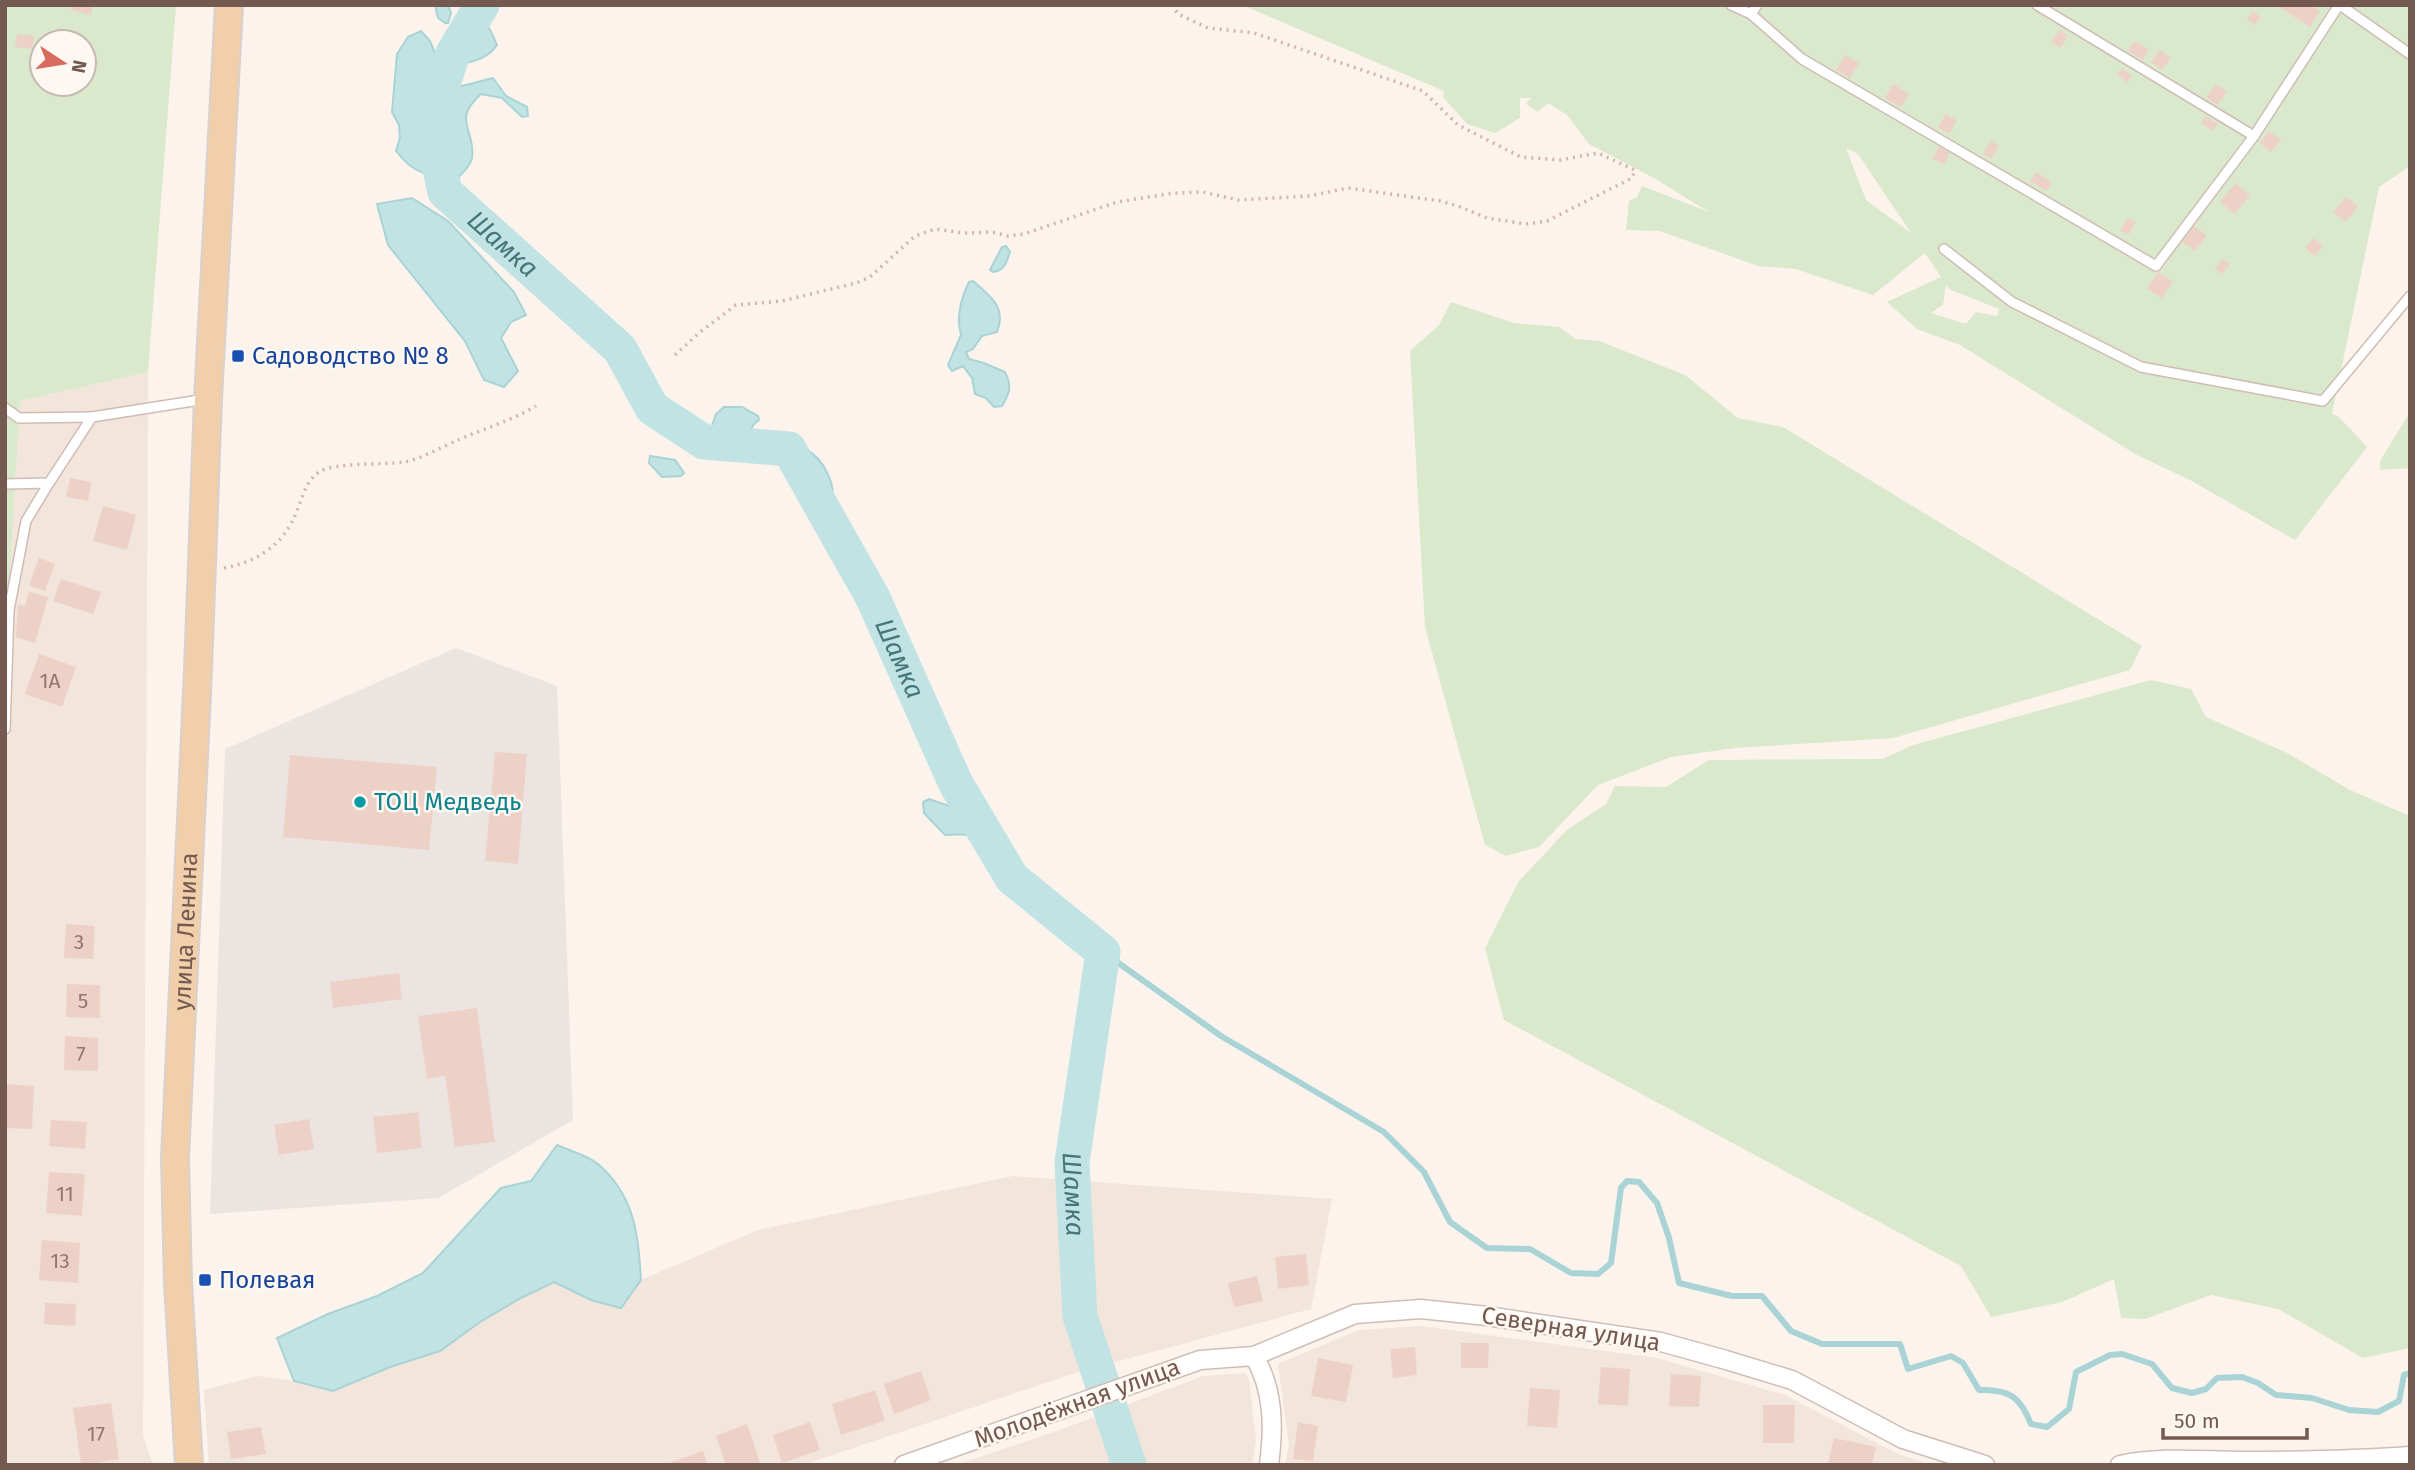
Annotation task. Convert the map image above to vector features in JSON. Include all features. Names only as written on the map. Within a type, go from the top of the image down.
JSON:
[{"type":"main road","name":"улица Ленина","points":[[189,1465],[178,1283],[175,1158],[208,398],[229,5]]},
{"type":"street","name":"Северная улица","points":[[1254,1356],[1355,1314],[1422,1309],[1487,1316],[1661,1342],[1726,1360],[1792,1380],[1903,1439],[1985,1465]]},
{"type":"street","name":"Молодёжная улица","points":[[904,1465],[1200,1360],[1254,1356]]},
{"type":"street","points":[[1254,1356],[1265,1374],[1271,1395],[1272,1441],[1269,1465]]},
{"type":"street","points":[[2120,1465],[2174,1458],[2332,1462],[2410,1455]]},
{"type":"lane","points":[[1731,5],[1754,9],[1802,59],[2156,266],[2254,136],[2339,5],[2410,54]]},
{"type":"lane","points":[[2037,5],[2254,136]]},
{"type":"lane","points":[[1944,249],[2012,302],[2141,367],[2323,401],[2410,296]]},
{"type":"lane","points":[[5,408],[19,418],[92,417],[208,398]]},
{"type":"lane","points":[[5,729],[7,610],[26,521],[92,417]]},
{"type":"lane","points":[[5,484],[49,483]]},
{"type":"path","points":[[675,355],[700,331],[736,305],[782,301],[856,283],[870,277],[915,236],[935,229],[964,233],[992,232],[1008,236],[1117,202],[1174,193],[1203,192],[1238,200],[1308,196],[1348,188],[1440,201],[1487,218],[1526,225],[1546,220],[1632,178],[1635,170],[1598,153],[1560,160],[1521,157],[1458,125],[1423,91],[1254,33],[1208,28],[1178,14],[1172,5]]},
{"type":"path","points":[[201,573],[247,564],[276,545],[295,516],[306,487],[320,471],[357,464],[406,462],[475,432],[511,421],[536,406]]},
{"type":"shaded area","points":[[148,372],[143,1436],[153,1465],[5,1465],[5,658],[20,401]]},
{"type":"shaded area","points":[[456,648],[557,686],[573,1120],[438,1198],[210,1214],[225,749]]},
{"type":"shaded area","points":[[1013,1176],[1332,1199],[1311,1309],[1075,1373],[803,1465],[209,1465],[204,1390],[258,1376],[294,1381],[390,1367],[440,1351],[480,1322],[554,1282],[591,1300],[621,1308],[641,1280],[758,1230]]},
{"type":"shaded area","points":[[1421,1326],[1657,1358],[1785,1395],[1898,1454],[1931,1465],[1285,1465],[1289,1444],[1278,1364],[1359,1330]]},
{"type":"shaded area","points":[[1245,1373],[1249,1380],[1256,1440],[1252,1465],[956,1465],[1065,1428],[1203,1376]]},
{"type":"green space","points":[[5,5],[176,5],[148,372],[20,401],[5,658]]},
{"type":"green space","points":[[1242,5],[2410,5],[2410,166],[2379,187],[2332,414],[2339,417],[2367,447],[2295,540],[2190,480],[2137,455],[1960,345],[1917,329],[1887,302],[1941,277],[1925,253],[1873,295],[1796,269],[1758,266],[1660,231],[1626,230],[1629,201],[1637,197],[1642,186],[1709,212],[1654,178],[1589,144],[1567,115],[1548,103],[1538,112],[1526,104],[1531,98],[1520,98],[1520,118],[1495,133],[1467,124],[1443,97],[1444,91]],"holes":[[[1846,148],[1858,154],[1911,233],[1866,200]],[[1946,285],[1949,289],[1999,309],[1997,316],[1976,312],[1966,324],[1931,313],[1943,305]]]},
{"type":"green space","points":[[1451,302],[1514,323],[1560,327],[1575,339],[1599,341],[1685,375],[1738,418],[1783,427],[2142,646],[2130,670],[1893,738],[1735,748],[1671,757],[1598,785],[1539,847],[1506,856],[1485,845],[1425,627],[1410,351],[1439,325]]},
{"type":"green space","points":[[2410,412],[2410,468],[2380,470],[2380,461]]},
{"type":"green space","points":[[2151,680],[2191,689],[2206,717],[2287,753],[2350,790],[2410,816],[2410,1348],[2363,1358],[2278,1309],[2211,1295],[2145,1319],[2121,1318],[2114,1279],[2062,1302],[1991,1317],[1961,1266],[1504,1020],[1485,948],[1519,881],[1568,829],[1606,804],[1615,786],[1666,787],[1709,760],[1883,759],[1913,745]]},
{"type":"water","points":[[435,5],[448,5],[451,13],[448,23],[438,18]]},
{"type":"water","points":[[466,15],[483,20],[497,45],[481,58],[461,63],[464,37],[458,26],[459,19]]},
{"type":"water","points":[[421,31],[430,41],[449,87],[493,78],[506,96],[527,107],[528,116],[522,117],[502,98],[481,94],[472,103],[466,118],[472,158],[459,177],[424,173],[410,165],[396,151],[400,138],[399,125],[392,112],[397,54],[408,37]]},
{"type":"water","points":[[412,198],[448,221],[514,292],[526,315],[511,322],[501,338],[518,371],[504,387],[484,380],[465,341],[388,245],[377,204]]},
{"type":"water","points":[[1006,246],[1010,252],[1006,262],[1000,270],[993,272],[990,270],[1002,247]]},
{"type":"water","points":[[973,281],[995,303],[1000,323],[997,332],[982,336],[973,349],[966,352],[969,359],[1005,372],[1009,389],[1002,406],[994,407],[986,398],[975,394],[972,378],[963,366],[952,371],[948,365],[961,335],[959,314],[962,301],[969,282]]},
{"type":"water","points":[[724,407],[742,407],[758,416],[759,420],[750,432],[731,428],[709,434],[716,414]]},
{"type":"water","points":[[804,448],[817,458],[828,473],[832,490],[830,507],[819,506],[812,489],[812,473],[798,454],[797,450]]},
{"type":"water","points":[[650,456],[675,460],[684,473],[681,476],[662,477],[649,463]]},
{"type":"water","points":[[929,799],[958,809],[971,825],[978,826],[984,821],[988,822],[993,829],[992,833],[945,835],[924,813],[923,802]]},
{"type":"water","points":[[557,1145],[598,1164],[620,1189],[627,1203],[636,1232],[641,1280],[621,1308],[591,1300],[554,1282],[480,1322],[440,1351],[390,1367],[333,1391],[294,1381],[277,1338],[328,1314],[377,1296],[423,1273],[501,1188],[531,1181]]},
{"type":"building","points":[[72,5],[93,5],[91,15],[71,10]]},
{"type":"building","points":[[2312,5],[2320,11],[2310,27],[2279,7]]},
{"type":"building","points":[[2253,11],[2261,18],[2255,25],[2247,19]]},
{"type":"building","points":[[2060,30],[2068,36],[2060,48],[2051,41]]},
{"type":"building","points":[[17,34],[28,35],[28,49],[15,47]]},
{"type":"building","points":[[2134,41],[2149,50],[2143,60],[2128,51]]},
{"type":"building","points":[[2160,50],[2171,58],[2162,70],[2151,62]]},
{"type":"building","points":[[1845,55],[1859,63],[1850,78],[1836,70]]},
{"type":"building","points":[[2122,68],[2132,76],[2127,82],[2117,75]]},
{"type":"building","points":[[1893,84],[1909,94],[1901,107],[1885,98]]},
{"type":"building","points":[[2216,84],[2227,92],[2217,105],[2206,97]]},
{"type":"building","points":[[1946,114],[1957,121],[1949,134],[1938,127]]},
{"type":"building","points":[[2205,116],[2218,124],[2213,131],[2201,123]]},
{"type":"building","points":[[2269,131],[2281,140],[2271,152],[2260,143]]},
{"type":"building","points":[[1991,141],[1999,146],[1991,159],[1983,154]]},
{"type":"building","points":[[1939,147],[1950,153],[1944,165],[1932,158]]},
{"type":"building","points":[[2036,172],[2052,182],[2046,191],[2030,181]]},
{"type":"building","points":[[2235,183],[2250,195],[2235,214],[2220,202]]},
{"type":"building","points":[[2346,197],[2358,206],[2346,222],[2333,212]]},
{"type":"building","points":[[2128,218],[2136,223],[2128,235],[2120,230]]},
{"type":"building","points":[[2194,226],[2207,236],[2195,251],[2182,242]]},
{"type":"building","points":[[2314,238],[2323,245],[2315,256],[2305,248]]},
{"type":"building","points":[[2223,259],[2230,264],[2222,274],[2215,268]]},
{"type":"building","points":[[2158,272],[2173,282],[2162,298],[2147,289]]},
{"type":"building","points":[[70,478],[91,482],[88,501],[66,497]]},
{"type":"building","points":[[103,506],[136,515],[127,550],[93,541]]},
{"type":"building","points":[[39,558],[55,564],[45,591],[29,585]]},
{"type":"building","points":[[61,579],[101,592],[93,614],[53,601]]},
{"type":"building","points":[[29,592],[48,597],[35,643],[16,637],[18,604],[25,606]]},
{"type":"building","points":[[39,654],[76,667],[62,707],[25,694]]},
{"type":"building","points":[[495,752],[527,754],[518,864],[485,861]]},
{"type":"building","name":"ТОЦ Медведь","points":[[290,755],[437,767],[429,850],[283,837]]},
{"type":"building","points":[[66,924],[95,926],[93,959],[64,958]]},
{"type":"building","points":[[399,973],[402,999],[333,1008],[330,982]]},
{"type":"building","points":[[67,984],[100,985],[100,1018],[66,1017]]},
{"type":"building","points":[[477,1008],[495,1142],[455,1147],[445,1076],[427,1079],[418,1016]]},
{"type":"building","points":[[65,1036],[98,1038],[98,1071],[64,1070]]},
{"type":"building","points":[[5,1084],[34,1086],[32,1129],[5,1128]]},
{"type":"building","points":[[418,1112],[422,1148],[377,1153],[373,1117]]},
{"type":"building","points":[[309,1119],[314,1149],[279,1155],[274,1125]]},
{"type":"building","points":[[51,1120],[87,1122],[85,1149],[49,1146]]},
{"type":"building","points":[[49,1172],[85,1174],[82,1216],[46,1213]]},
{"type":"building","points":[[42,1240],[80,1243],[78,1283],[39,1280]]},
{"type":"building","points":[[1306,1254],[1309,1285],[1278,1289],[1275,1257]]},
{"type":"building","points":[[201,1276],[208,1276],[208,1285],[201,1285]]},
{"type":"building","points":[[1257,1276],[1263,1301],[1234,1307],[1228,1283]]},
{"type":"building","points":[[45,1303],[76,1304],[75,1326],[44,1324]]},
{"type":"building","points":[[1461,1343],[1489,1343],[1488,1368],[1461,1368]]},
{"type":"building","points":[[1415,1347],[1417,1375],[1393,1378],[1390,1349]]},
{"type":"building","points":[[1318,1358],[1353,1365],[1346,1402],[1311,1396]]},
{"type":"building","points":[[1601,1367],[1630,1369],[1628,1406],[1598,1404]]},
{"type":"building","points":[[921,1371],[931,1400],[894,1414],[884,1384]]},
{"type":"building","points":[[1671,1374],[1701,1376],[1699,1407],[1669,1406]]},
{"type":"building","points":[[1530,1388],[1560,1390],[1557,1428],[1527,1426]]},
{"type":"building","points":[[875,1390],[885,1421],[841,1435],[832,1404]]},
{"type":"building","points":[[111,1403],[119,1459],[81,1465],[73,1408]]},
{"type":"building","points":[[1763,1405],[1795,1405],[1794,1443],[1763,1443]]},
{"type":"building","points":[[810,1422],[820,1450],[782,1463],[773,1435]]},
{"type":"building","points":[[1298,1422],[1318,1426],[1313,1461],[1293,1459]]},
{"type":"building","points":[[747,1424],[760,1462],[753,1465],[726,1465],[716,1436]]},
{"type":"building","points":[[261,1427],[266,1454],[231,1459],[227,1432]]},
{"type":"building","points":[[1834,1438],[1876,1447],[1872,1465],[1828,1464]]},
{"type":"building","points":[[703,1451],[708,1465],[666,1465],[666,1464]]},
{"type":"waterway","name":"Шамка","points":[[482,5],[453,53],[430,123],[445,192],[620,349],[652,408],[704,442],[789,449],[873,598],[956,784],[1012,878],[1103,952],[1072,1162],[1080,1316],[1129,1465]]},
{"type":"waterway","points":[[1103,952],[1221,1036],[1384,1132],[1424,1172],[1450,1222],[1487,1248],[1530,1249],[1571,1273],[1598,1274],[1611,1263],[1621,1188],[1627,1181],[1639,1182],[1657,1203],[1669,1238],[1679,1283],[1732,1296],[1762,1296],[1791,1331],[1822,1344],[1900,1344],[1908,1369],[1951,1356],[1963,1363],[1979,1390],[1999,1391],[2013,1396],[2023,1407],[2031,1424],[2047,1427],[2069,1409],[2076,1372],[2110,1355],[2122,1354],[2152,1364],[2172,1388],[2192,1393],[2206,1389],[2217,1378],[2242,1377],[2258,1383],[2276,1395],[2312,1398],[2349,1410],[2378,1412],[2399,1401],[2404,1375],[2410,1373]]},
{"type":"place","name":"Садоводство № 8","points":[[238,356]]},
{"type":"place","name":"ТОЦ Медведь","points":[[360,802]]},
{"type":"place","name":"Полевая","points":[[205,1280]]}]
